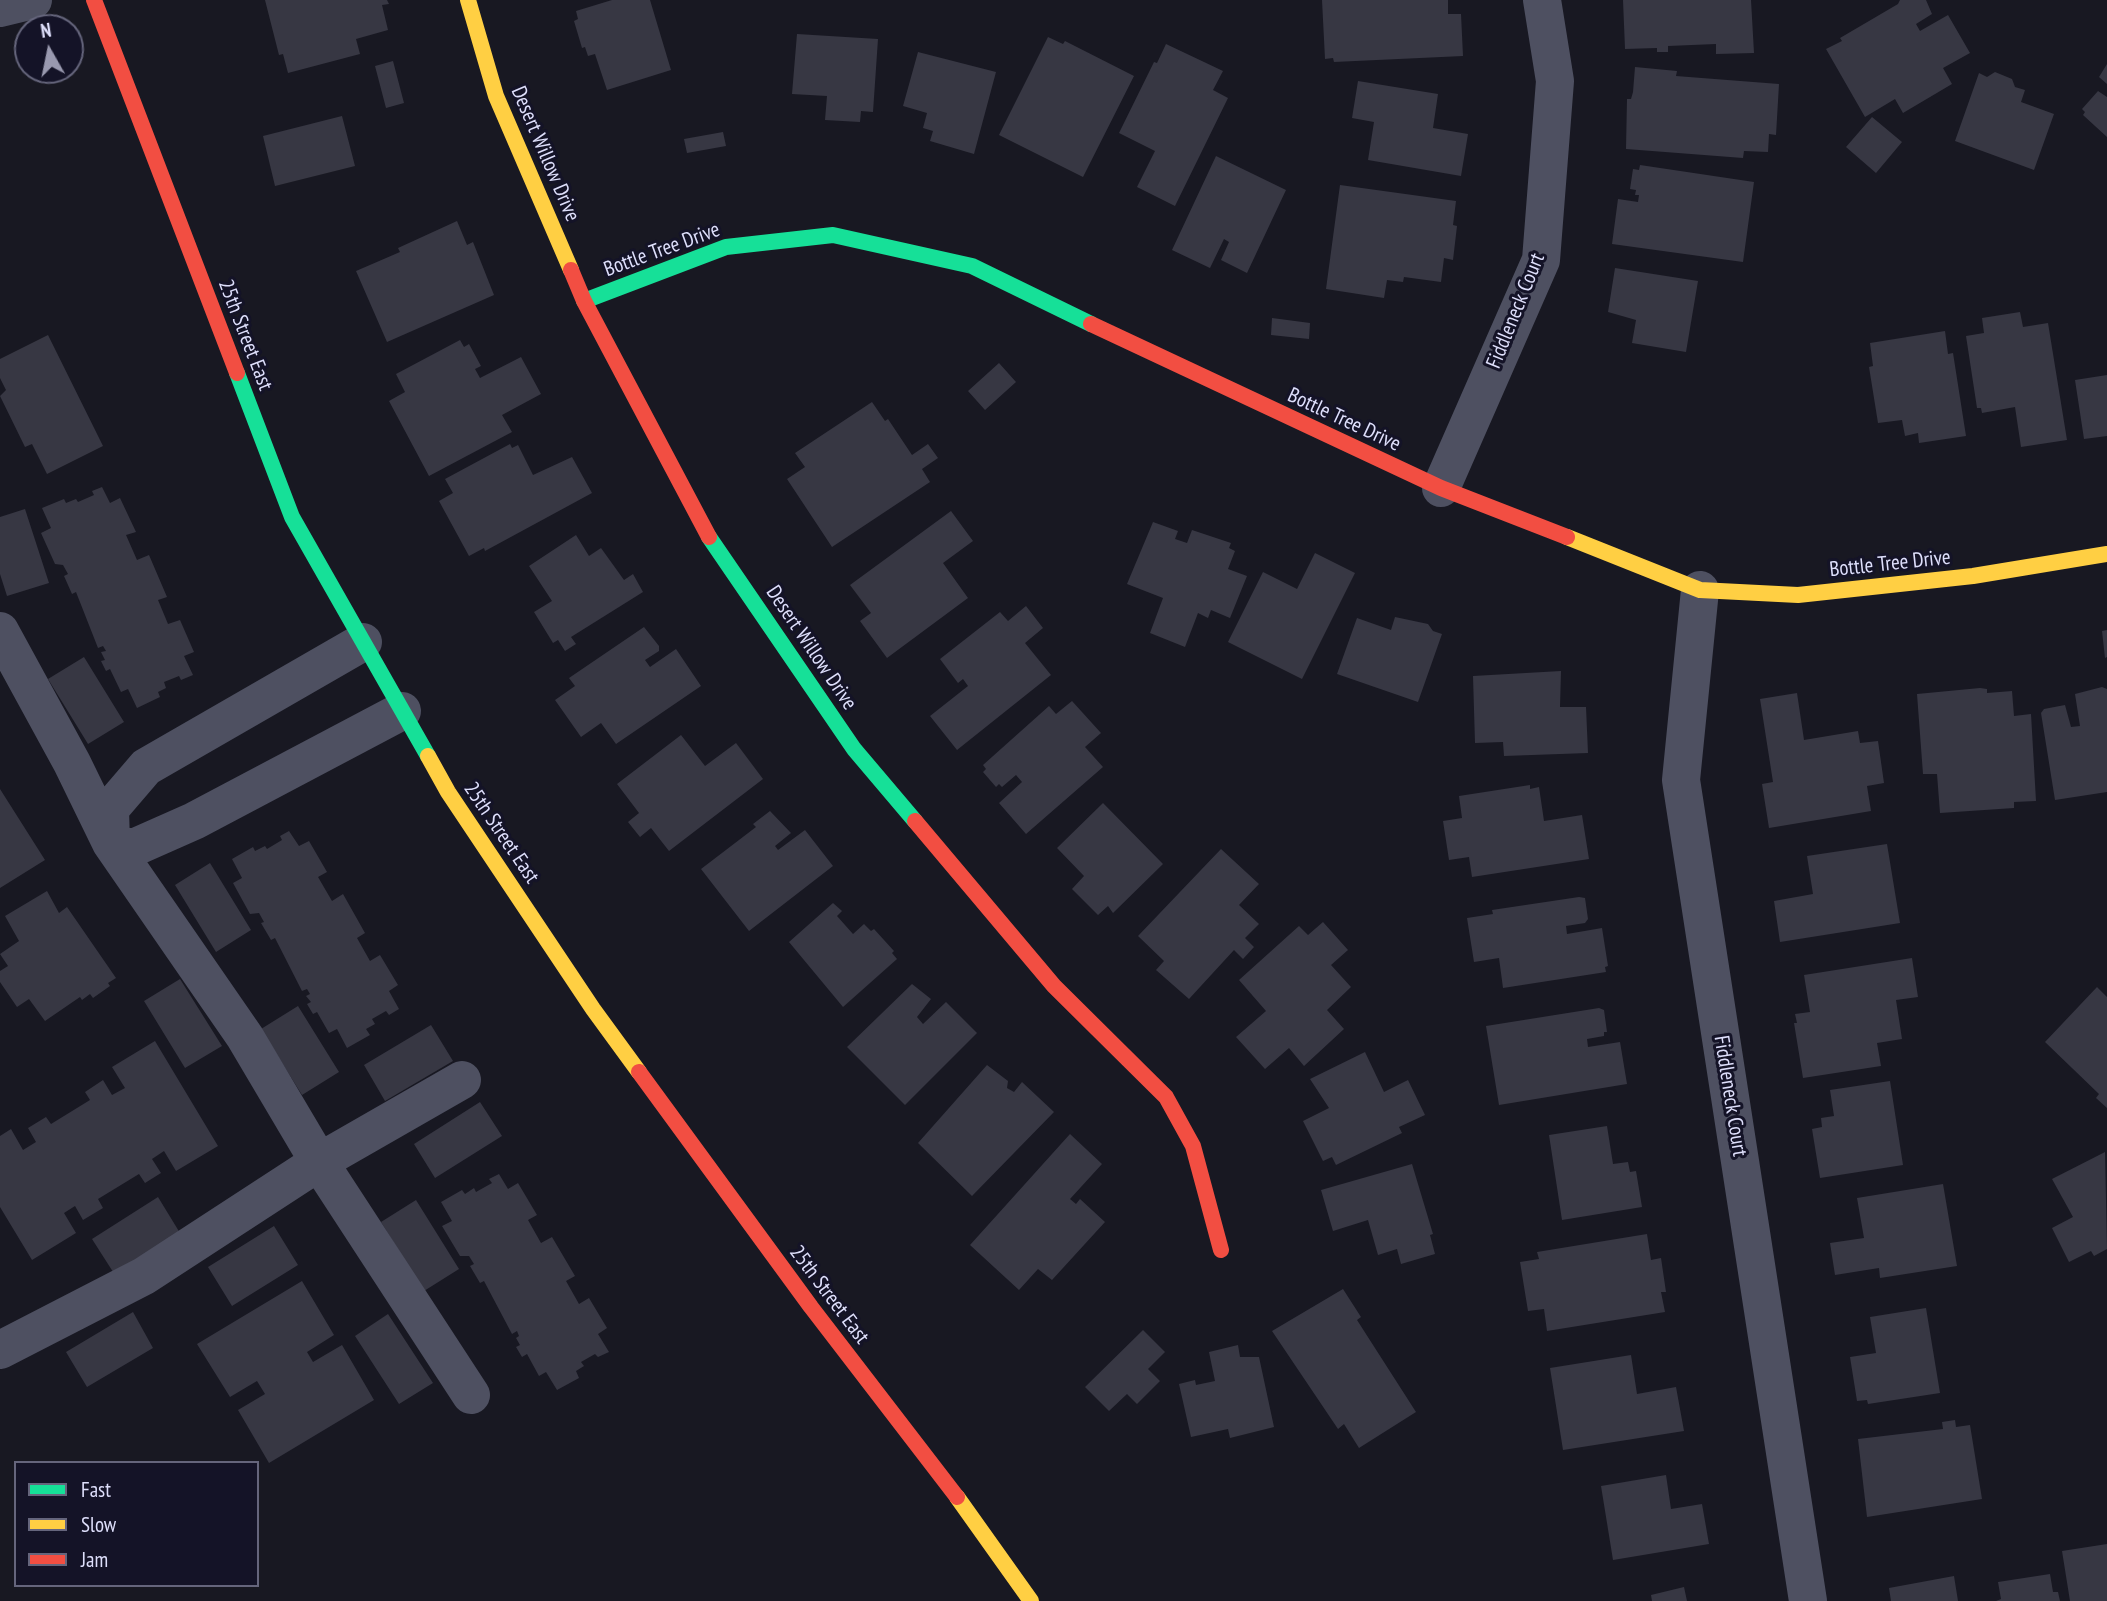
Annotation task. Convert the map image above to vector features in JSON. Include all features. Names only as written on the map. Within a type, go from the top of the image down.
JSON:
[{"type":"street","points":[[0,8],[33,0]]},
{"type":"street","name":"25th Street East","points":[[94,0],[292,517],[448,792],[593,1009],[811,1307],[980,1527],[1031,1601]]},
{"type":"street","name":"Desert Willow Drive","points":[[468,0],[496,96],[584,302],[703,527],[854,750],[1054,986],[1166,1097],[1193,1146],[1222,1250]]},
{"type":"street","name":"Fiddleneck Court","points":[[1441,488],[1541,260],[1555,81],[1542,0]]},
{"type":"street","name":"Bottle Tree Drive","points":[[584,302],[726,247],[833,235],[972,266],[1197,376],[1441,488],[1700,590],[1798,595],[1973,576],[2107,554]]},
{"type":"street","name":"Fiddleneck Court","points":[[1700,590],[1681,780],[1808,1601]]},
{"type":"street","points":[[0,631],[12,682],[111,843],[244,1037],[319,1162],[471,1395]]},
{"type":"street","points":[[111,843],[110,809],[146,767],[363,642]]},
{"type":"street","points":[[111,843],[132,848],[194,821],[401,711]]},
{"type":"street","points":[[0,1350],[144,1276],[319,1162],[462,1080]]},
{"type":"building","points":[[265,0],[387,0],[389,4],[382,5],[388,30],[356,39],[360,54],[288,73],[283,54],[279,55]]},
{"type":"building","points":[[612,0],[650,0],[671,70],[607,90],[595,54],[588,56],[585,47],[582,48],[574,21],[578,19],[576,11]]},
{"type":"building","points":[[1322,0],[1448,0],[1448,14],[1461,14],[1463,56],[1334,62],[1333,58],[1325,59]]},
{"type":"building","points":[[1623,0],[1751,0],[1754,53],[1716,54],[1716,44],[1668,46],[1668,52],[1657,52],[1657,48],[1625,49]]},
{"type":"building","points":[[1900,0],[1926,0],[1932,14],[1916,24],[1920,31],[1948,15],[1970,53],[1943,68],[1952,84],[1903,113],[1895,99],[1865,117],[1826,49],[1898,4]]},
{"type":"building","points":[[797,34],[878,39],[873,112],[861,111],[860,122],[825,120],[827,96],[792,94]]},
{"type":"building","points":[[1048,37],[1063,44],[1065,41],[1134,76],[1083,177],[999,135]]},
{"type":"building","points":[[1166,44],[1223,71],[1213,90],[1228,98],[1175,206],[1137,187],[1155,151],[1119,133],[1154,62],[1157,63]]},
{"type":"building","points":[[918,52],[996,72],[974,154],[930,141],[933,131],[923,128],[927,113],[903,106]]},
{"type":"building","points":[[393,61],[404,103],[386,108],[375,66]]},
{"type":"building","points":[[2107,64],[2107,84],[2099,77]]},
{"type":"building","points":[[1635,67],[1677,71],[1676,76],[1779,84],[1776,135],[1769,134],[1768,152],[1744,151],[1743,158],[1626,149],[1627,99],[1631,99],[1633,92]]},
{"type":"building","points":[[1995,72],[2012,79],[2015,87],[2025,90],[2021,102],[2054,114],[2034,170],[1955,141],[1979,73],[1987,77]]},
{"type":"building","points":[[1358,81],[1438,94],[1433,128],[1468,134],[1461,176],[1368,160],[1374,122],[1352,118]]},
{"type":"building","points":[[2098,91],[2107,97],[2107,137],[2083,115],[2085,112],[2082,109]]},
{"type":"building","points":[[342,116],[355,166],[275,186],[263,136]]},
{"type":"building","points":[[1872,117],[1902,142],[1876,173],[1846,147]]},
{"type":"building","points":[[723,132],[726,146],[687,153],[684,139]]},
{"type":"building","points":[[1216,156],[1286,190],[1247,273],[1221,260],[1229,242],[1224,239],[1210,268],[1172,250]]},
{"type":"building","points":[[1640,165],[1754,182],[1743,262],[1612,244],[1618,199],[1638,202],[1639,195],[1635,195],[1636,190],[1630,189],[1633,169],[1639,170]]},
{"type":"building","points":[[1340,185],[1456,201],[1453,225],[1457,226],[1453,260],[1444,258],[1441,282],[1404,277],[1403,282],[1387,280],[1384,298],[1326,289]]},
{"type":"building","points":[[457,221],[467,245],[473,242],[494,295],[387,342],[356,271],[400,252],[398,248]]},
{"type":"building","points":[[1615,268],[1698,281],[1686,352],[1632,343],[1636,320],[1608,312]]},
{"type":"building","points":[[2020,312],[2023,327],[2048,323],[2067,440],[2021,447],[2015,407],[1982,413],[1981,408],[1977,408],[1966,336],[1984,333],[1982,318]]},
{"type":"building","points":[[1272,318],[1310,323],[1309,339],[1271,335]]},
{"type":"building","points":[[1945,331],[1948,354],[1953,353],[1966,436],[1919,443],[1918,433],[1905,436],[1902,420],[1878,423],[1869,367],[1873,366],[1870,343]]},
{"type":"building","points":[[48,335],[103,446],[47,474],[32,444],[25,447],[0,396],[6,390],[0,378],[0,359]]},
{"type":"building","points":[[460,340],[464,347],[469,344],[481,366],[475,369],[480,378],[521,357],[541,394],[502,415],[512,432],[429,476],[389,401],[405,392],[396,374]]},
{"type":"building","points":[[999,363],[1016,382],[985,410],[968,391]]},
{"type":"building","points":[[2107,375],[2107,436],[2084,439],[2075,380]]},
{"type":"building","points":[[872,402],[885,421],[888,419],[912,455],[928,444],[938,458],[922,469],[930,482],[832,547],[787,479],[805,467],[795,453]]},
{"type":"building","points":[[510,444],[512,448],[518,445],[533,475],[572,457],[592,493],[485,551],[484,548],[469,556],[439,501],[453,493],[445,479]]},
{"type":"building","points":[[102,487],[110,503],[120,498],[136,532],[126,535],[137,560],[149,555],[167,597],[158,600],[168,624],[180,620],[194,652],[184,656],[193,675],[181,680],[179,676],[164,682],[166,688],[158,692],[160,697],[137,708],[128,689],[121,692],[110,669],[106,671],[101,661],[105,660],[101,652],[106,651],[103,646],[98,648],[76,592],[72,594],[64,576],[68,574],[63,565],[55,564],[41,533],[51,528],[42,508],[64,499],[66,503],[76,499],[78,502],[94,495],[92,491]]},
{"type":"building","points":[[25,509],[49,583],[7,596],[0,574],[0,517]]},
{"type":"building","points":[[951,511],[973,541],[943,563],[968,598],[887,658],[860,621],[871,613],[850,585]]},
{"type":"building","points":[[1153,522],[1178,531],[1175,539],[1187,543],[1192,530],[1231,543],[1229,548],[1235,551],[1228,569],[1247,576],[1230,618],[1211,610],[1208,618],[1198,613],[1185,647],[1150,633],[1163,598],[1127,584]]},
{"type":"building","points":[[576,535],[589,556],[601,548],[624,580],[633,574],[643,592],[571,637],[576,644],[565,651],[558,640],[553,643],[534,612],[552,601],[529,566]]},
{"type":"building","points":[[1315,553],[1355,573],[1302,679],[1228,642],[1263,572],[1297,589]]},
{"type":"building","points":[[1026,606],[1043,628],[1025,643],[1051,675],[957,750],[930,716],[968,686],[963,679],[958,683],[940,659],[1000,612],[1008,621]]},
{"type":"building","points":[[1395,617],[1428,624],[1433,631],[1442,634],[1418,702],[1337,674],[1357,618],[1391,630]]},
{"type":"building","points":[[644,627],[659,646],[659,651],[645,660],[650,667],[676,649],[701,686],[616,744],[601,723],[581,737],[555,700],[575,686],[569,678]]},
{"type":"building","points":[[2107,630],[2107,657],[2105,658],[2102,631]]},
{"type":"building","points":[[84,657],[124,722],[88,744],[48,679]]},
{"type":"building","points":[[1561,671],[1560,707],[1586,707],[1588,753],[1504,756],[1503,742],[1475,743],[1473,676]]},
{"type":"building","points":[[2102,687],[2107,689],[2107,792],[2055,800],[2041,713],[2044,709],[2065,705],[2071,727],[2080,726],[2075,694]]},
{"type":"building","points":[[1987,689],[1987,693],[2012,691],[2014,716],[2031,714],[2036,801],[2014,802],[2014,808],[1940,813],[1937,774],[1923,774],[1917,694]]},
{"type":"building","points":[[1797,693],[1804,740],[1858,731],[1860,743],[1878,741],[1884,783],[1867,786],[1871,811],[1769,828],[1762,784],[1773,782],[1760,699]]},
{"type":"building","points":[[1072,701],[1101,733],[1085,747],[1103,767],[1026,834],[999,803],[1022,782],[1016,775],[1002,787],[999,784],[996,787],[983,772],[986,769],[983,765],[1049,706],[1056,714]]},
{"type":"building","points":[[681,735],[705,766],[736,743],[763,779],[669,851],[651,828],[640,837],[628,822],[639,813],[617,784]]},
{"type":"building","points":[[1530,785],[1530,789],[1539,787],[1544,821],[1582,815],[1589,859],[1472,877],[1469,857],[1449,860],[1443,821],[1462,818],[1459,796]]},
{"type":"building","points":[[0,789],[45,860],[0,888]]},
{"type":"building","points":[[1103,803],[1163,864],[1113,913],[1108,906],[1098,915],[1072,889],[1084,876],[1057,848]]},
{"type":"building","points":[[770,811],[791,833],[775,846],[778,850],[805,830],[833,866],[749,931],[701,869],[756,827],[753,824]]},
{"type":"building","points":[[289,831],[299,846],[309,841],[327,872],[318,877],[332,901],[343,894],[365,933],[357,938],[370,961],[380,955],[398,985],[389,991],[399,1009],[389,1015],[386,1011],[372,1019],[375,1024],[366,1029],[370,1035],[347,1048],[337,1029],[329,1033],[317,1012],[313,1014],[307,1004],[311,1002],[306,996],[310,994],[307,989],[302,991],[275,938],[271,940],[261,923],[264,922],[259,913],[250,914],[233,883],[242,878],[232,859],[253,847],[255,851],[265,846],[267,849],[282,840],[280,836]]},
{"type":"building","points":[[1887,844],[1900,923],[1780,942],[1774,901],[1813,894],[1807,856]]},
{"type":"building","points":[[1221,849],[1259,884],[1239,905],[1259,924],[1245,938],[1254,947],[1243,959],[1234,950],[1189,999],[1156,970],[1164,961],[1138,936]]},
{"type":"building","points":[[210,863],[251,930],[216,952],[175,885]]},
{"type":"building","points":[[47,891],[59,913],[67,907],[116,978],[93,998],[90,994],[82,1000],[80,997],[45,1021],[29,999],[17,1007],[0,982],[0,971],[8,966],[0,954],[19,941],[5,916]]},
{"type":"building","points":[[1585,898],[1588,919],[1585,923],[1566,926],[1567,934],[1602,928],[1608,966],[1605,967],[1606,972],[1503,988],[1499,958],[1474,962],[1467,918],[1493,914],[1492,910]]},
{"type":"building","points":[[833,903],[842,911],[837,916],[853,934],[864,924],[871,931],[874,929],[894,951],[892,953],[897,959],[843,1007],[789,942]]},
{"type":"building","points":[[1323,922],[1348,950],[1331,965],[1351,987],[1327,1010],[1344,1029],[1304,1066],[1289,1048],[1265,1069],[1236,1037],[1266,1011],[1239,980],[1299,926],[1308,935]]},
{"type":"building","points":[[1912,958],[1918,997],[1896,1000],[1902,1039],[1877,1043],[1881,1066],[1803,1078],[1794,1023],[1797,1023],[1795,1014],[1810,1012],[1804,975]]},
{"type":"building","points":[[180,979],[222,1046],[185,1068],[144,1001]]},
{"type":"building","points":[[912,984],[931,999],[917,1017],[923,1024],[946,1002],[977,1033],[905,1105],[847,1047]]},
{"type":"building","points":[[2097,987],[2107,997],[2107,1108],[2096,1098],[2099,1094],[2045,1042]]},
{"type":"building","points":[[298,1006],[339,1072],[302,1095],[261,1029]]},
{"type":"building","points":[[1599,1008],[1604,1010],[1607,1032],[1604,1032],[1604,1036],[1587,1039],[1588,1047],[1620,1042],[1627,1084],[1499,1105],[1486,1026]]},
{"type":"building","points":[[431,1025],[453,1061],[385,1101],[364,1065]]},
{"type":"building","points":[[155,1041],[218,1146],[176,1171],[164,1151],[152,1159],[161,1173],[145,1183],[139,1174],[98,1199],[103,1208],[83,1220],[75,1206],[64,1213],[76,1233],[32,1260],[0,1207],[0,1136],[11,1129],[23,1150],[36,1142],[28,1128],[46,1117],[51,1124],[90,1100],[85,1092],[103,1080],[112,1095],[125,1088],[112,1067]]},
{"type":"building","points":[[1365,1052],[1384,1092],[1408,1080],[1425,1115],[1399,1127],[1402,1133],[1336,1165],[1332,1157],[1323,1161],[1303,1121],[1329,1108],[1310,1079]]},
{"type":"building","points":[[987,1065],[1008,1081],[1007,1088],[1014,1092],[1022,1082],[1054,1112],[972,1196],[918,1143]]},
{"type":"building","points":[[1890,1081],[1903,1165],[1820,1178],[1812,1129],[1822,1127],[1821,1118],[1834,1116],[1830,1090]]},
{"type":"building","points":[[480,1102],[502,1136],[435,1178],[414,1144]]},
{"type":"building","points":[[1607,1126],[1613,1164],[1628,1162],[1630,1172],[1636,1171],[1642,1207],[1562,1220],[1549,1135]]},
{"type":"building","points":[[1070,1134],[1102,1164],[1070,1199],[1076,1204],[1080,1199],[1105,1222],[1052,1280],[1038,1269],[1019,1290],[970,1245]]},
{"type":"building","points":[[2105,1152],[2107,1249],[2094,1256],[2091,1251],[2069,1262],[2052,1228],[2073,1217],[2052,1179]]},
{"type":"building","points":[[1412,1164],[1433,1234],[1430,1235],[1435,1254],[1401,1264],[1397,1249],[1378,1255],[1368,1220],[1333,1231],[1321,1190]]},
{"type":"building","points":[[499,1174],[508,1189],[518,1183],[537,1215],[528,1220],[541,1243],[552,1237],[575,1276],[566,1281],[579,1304],[589,1298],[607,1328],[598,1334],[609,1352],[598,1357],[595,1354],[581,1362],[584,1366],[576,1371],[579,1378],[557,1390],[546,1372],[539,1376],[527,1354],[522,1357],[516,1347],[520,1345],[516,1338],[519,1336],[517,1331],[512,1334],[484,1281],[480,1283],[470,1266],[474,1264],[469,1256],[460,1256],[442,1226],[452,1221],[441,1202],[462,1190],[465,1194],[474,1188],[476,1192],[492,1183],[489,1179]]},
{"type":"building","points":[[1943,1184],[1957,1266],[1880,1278],[1879,1268],[1835,1275],[1830,1243],[1864,1238],[1857,1198]]},
{"type":"building","points":[[158,1197],[180,1233],[115,1275],[92,1239]]},
{"type":"building","points":[[416,1200],[459,1269],[424,1291],[381,1222]]},
{"type":"building","points":[[274,1226],[298,1265],[232,1306],[208,1267]]},
{"type":"building","points":[[1647,1234],[1651,1260],[1661,1258],[1666,1292],[1661,1292],[1665,1312],[1547,1331],[1544,1309],[1528,1311],[1520,1262],[1539,1259],[1537,1252]]},
{"type":"building","points":[[302,1281],[334,1335],[307,1352],[313,1362],[342,1345],[374,1400],[269,1463],[238,1410],[265,1394],[257,1381],[230,1397],[197,1344]]},
{"type":"building","points":[[1343,1289],[1361,1317],[1357,1320],[1416,1412],[1359,1448],[1344,1424],[1338,1429],[1272,1331]]},
{"type":"building","points":[[1926,1308],[1940,1393],[1868,1404],[1867,1400],[1857,1401],[1850,1357],[1876,1353],[1870,1317]]},
{"type":"building","points":[[133,1312],[153,1348],[87,1387],[66,1352]]},
{"type":"building","points":[[388,1314],[433,1383],[399,1404],[355,1336]]},
{"type":"building","points":[[1143,1330],[1165,1352],[1148,1369],[1160,1381],[1137,1404],[1127,1394],[1109,1411],[1085,1387]]},
{"type":"building","points":[[1238,1345],[1240,1357],[1259,1357],[1274,1427],[1230,1438],[1228,1429],[1191,1437],[1179,1384],[1195,1380],[1196,1385],[1215,1381],[1209,1352]]},
{"type":"building","points":[[1631,1355],[1637,1394],[1676,1387],[1684,1431],[1563,1450],[1550,1368]]},
{"type":"building","points":[[1955,1420],[1956,1427],[1970,1425],[1982,1499],[1867,1517],[1858,1439],[1943,1429],[1942,1422]]},
{"type":"building","points":[[1666,1475],[1671,1509],[1702,1504],[1709,1544],[1613,1560],[1601,1486]]},
{"type":"building","points":[[2107,1544],[2107,1601],[2070,1601],[2062,1551]]},
{"type":"building","points":[[2050,1574],[2053,1592],[2058,1592],[2060,1601],[1996,1601],[2001,1599],[1998,1582]]},
{"type":"building","points":[[1954,1576],[1958,1601],[1891,1601],[1889,1588]]},
{"type":"building","points":[[1684,1587],[1687,1601],[1652,1601],[1651,1595]]},
{"type":"traffic: fast","points":[[584,301],[726,247],[833,235],[972,266],[1091,324]]},
{"type":"traffic: fast","points":[[237,373],[292,517],[428,756]]},
{"type":"traffic: fast","points":[[709,537],[854,749],[915,821]]},
{"type":"traffic: slow","points":[[468,0],[496,96],[571,270]]},
{"type":"traffic: slow","points":[[1567,537],[1700,590],[1798,595],[1973,576],[2107,554]]},
{"type":"traffic: slow","points":[[428,756],[448,792],[593,1009],[639,1072]]},
{"type":"traffic: slow","points":[[957,1497],[1031,1601]]},
{"type":"traffic: jam","points":[[94,0],[237,373]]},
{"type":"traffic: jam","points":[[571,270],[584,301],[709,537]]},
{"type":"traffic: jam","points":[[1091,324],[1441,488],[1567,537]]},
{"type":"traffic: jam","points":[[915,821],[1054,986],[1166,1097],[1193,1146],[1221,1250]]},
{"type":"traffic: jam","points":[[639,1072],[811,1307],[957,1497]]}]
